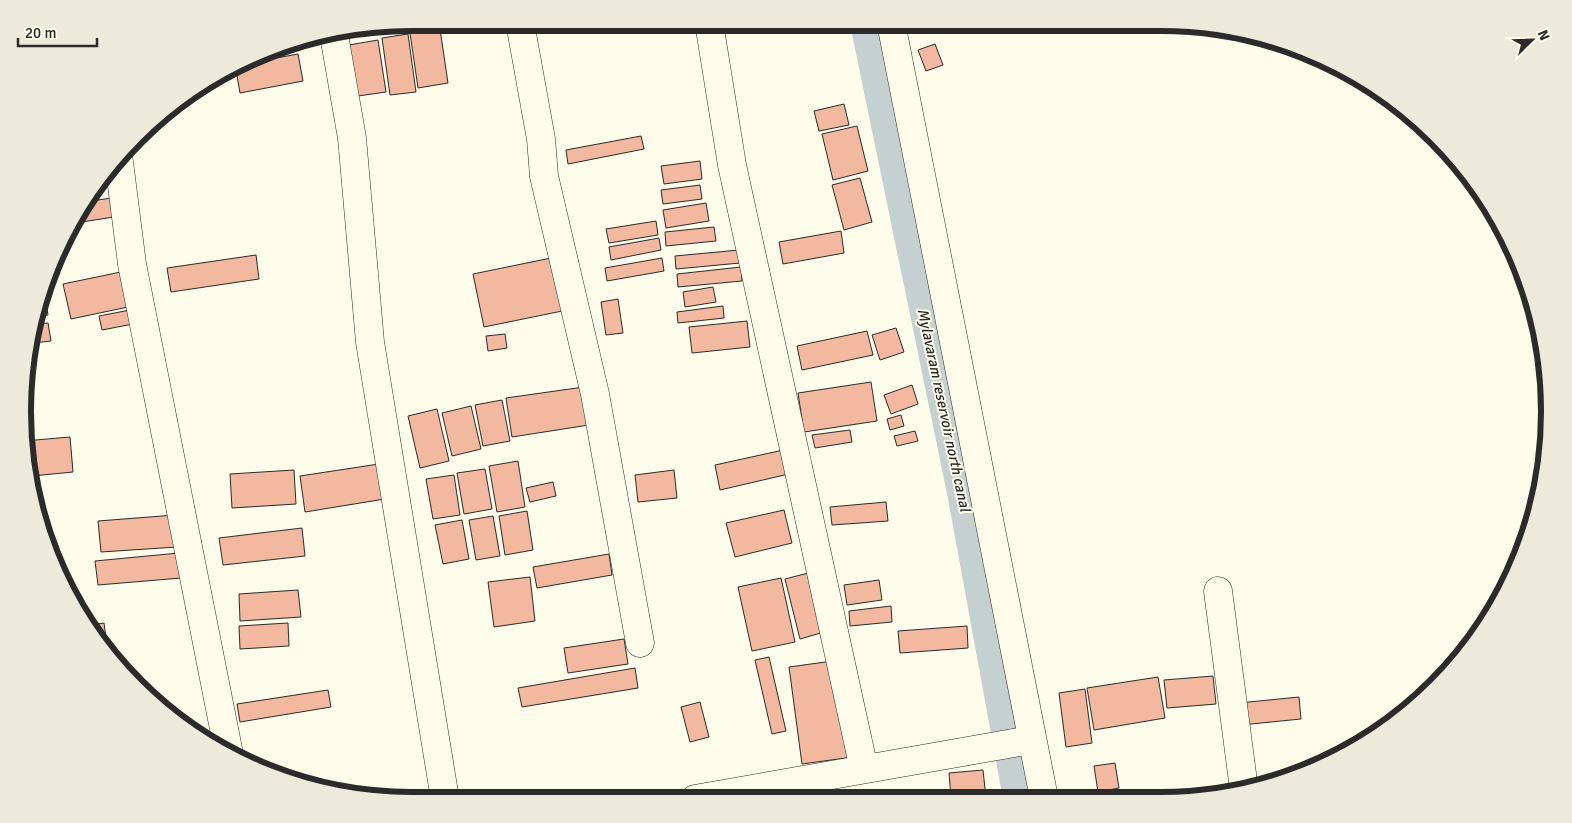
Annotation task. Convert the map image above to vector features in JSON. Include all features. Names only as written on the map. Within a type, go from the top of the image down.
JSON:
[{"type":"street","points":[[521,31],[541,138],[544,176],[595,394],[640,643]]},
{"type":"street","points":[[710,31],[732,165],[864,770]]},
{"type":"street","points":[[893,31],[1043,792]]},
{"type":"street","points":[[335,39],[352,138],[370,342],[444,792]]},
{"type":"street","points":[[120,168],[132,264],[226,744]]},
{"type":"street","points":[[1218,591],[1243,782]]},
{"type":"street","points":[[774,792],[864,770],[1031,740]]},
{"type":"building","points":[[440,31],[448,83],[418,88],[410,33]]},
{"type":"building","points":[[408,34],[416,92],[390,95],[382,38]]},
{"type":"building","points":[[378,40],[386,92],[358,96],[349,45]]},
{"type":"building","points":[[935,44],[943,65],[926,71],[918,50]]},
{"type":"building","points":[[298,54],[303,81],[240,93],[237,73],[267,60]]},
{"type":"building","points":[[844,104],[849,125],[819,131],[814,111]]},
{"type":"building","points":[[857,126],[868,171],[833,180],[822,134]]},
{"type":"building","points":[[641,136],[644,149],[568,164],[566,150]]},
{"type":"building","points":[[700,161],[702,179],[664,184],[661,166]]},
{"type":"building","points":[[860,178],[872,222],[844,230],[832,185]]},
{"type":"building","points":[[700,185],[702,199],[663,204],[661,190]]},
{"type":"building","points":[[111,198],[114,217],[81,222],[95,201]]},
{"type":"building","points":[[706,203],[709,221],[666,228],[663,210]]},
{"type":"building","points":[[656,221],[658,235],[609,243],[606,229]]},
{"type":"building","points":[[714,227],[716,241],[666,246],[665,232]]},
{"type":"building","points":[[841,231],[844,253],[783,264],[779,242]]},
{"type":"building","points":[[659,238],[661,250],[611,260],[609,247]]},
{"type":"building","points":[[739,250],[740,263],[676,269],[675,256]]},
{"type":"building","points":[[256,255],[259,279],[171,292],[167,268]]},
{"type":"building","points":[[561,256],[572,309],[484,327],[473,274]]},
{"type":"building","points":[[662,258],[664,271],[607,281],[605,268]]},
{"type":"building","points":[[741,267],[742,281],[678,287],[677,274]]},
{"type":"building","points":[[140,268],[147,303],[71,319],[63,284]]},
{"type":"building","points":[[713,287],[716,302],[685,307],[683,292]]},
{"type":"building","points":[[618,299],[623,333],[606,335],[601,302]]},
{"type":"building","points":[[46,305],[48,315],[43,316]]},
{"type":"building","points":[[723,306],[724,318],[678,323],[677,312]]},
{"type":"building","points":[[130,310],[133,324],[102,330],[99,316]]},
{"type":"building","points":[[747,321],[750,347],[692,353],[689,327]]},
{"type":"building","points":[[42,323],[48,323],[51,341],[38,342]]},
{"type":"building","points":[[896,328],[904,352],[880,360],[872,335]]},
{"type":"building","points":[[867,331],[873,355],[802,370],[797,346]]},
{"type":"building","points":[[505,334],[507,348],[488,351],[486,336]]},
{"type":"building","points":[[871,382],[877,421],[804,432],[798,393]]},
{"type":"building","points":[[912,385],[918,404],[891,414],[884,395]]},
{"type":"building","points":[[584,387],[589,425],[512,437],[506,398]]},
{"type":"building","points":[[502,400],[510,441],[483,446],[475,405]]},
{"type":"building","points":[[471,406],[481,449],[452,456],[442,413]]},
{"type":"building","points":[[437,409],[449,461],[420,468],[408,416]]},
{"type":"building","points":[[901,415],[904,426],[890,430],[887,419]]},
{"type":"building","points":[[850,430],[852,442],[815,448],[812,435]]},
{"type":"building","points":[[915,431],[918,441],[897,446],[894,436]]},
{"type":"building","points":[[70,437],[73,472],[37,475],[33,440]]},
{"type":"building","points":[[788,449],[793,473],[720,490],[715,465]]},
{"type":"building","points":[[518,461],[525,507],[497,512],[489,466]]},
{"type":"building","points":[[392,462],[397,497],[305,512],[300,476]]},
{"type":"building","points":[[485,469],[492,509],[464,514],[457,473]]},
{"type":"building","points":[[294,470],[296,504],[232,508],[230,474]]},
{"type":"building","points":[[674,470],[677,498],[638,502],[635,475]]},
{"type":"building","points":[[454,475],[460,515],[433,519],[426,479]]},
{"type":"building","points":[[553,482],[556,496],[530,502],[526,488]]},
{"type":"building","points":[[886,502],[888,521],[832,525],[830,507]]},
{"type":"building","points":[[784,510],[792,543],[735,557],[726,523]]},
{"type":"building","points":[[527,511],[533,550],[505,555],[499,516]]},
{"type":"building","points":[[175,515],[177,547],[101,552],[98,521]]},
{"type":"building","points":[[493,516],[500,556],[476,560],[469,520]]},
{"type":"building","points":[[462,520],[469,559],[443,564],[435,525]]},
{"type":"building","points":[[302,528],[305,556],[223,565],[219,538]]},
{"type":"building","points":[[179,553],[181,578],[98,585],[95,561]]},
{"type":"building","points":[[609,554],[612,575],[537,588],[533,567]]},
{"type":"building","points":[[816,571],[831,630],[800,639],[785,579]]},
{"type":"building","points":[[530,577],[535,621],[494,627],[488,582]]},
{"type":"building","points":[[781,578],[795,642],[752,651],[738,587]]},
{"type":"building","points":[[879,580],[882,600],[847,605],[844,585]]},
{"type":"building","points":[[298,590],[301,617],[240,621],[239,594]]},
{"type":"building","points":[[891,606],[892,622],[850,626],[849,611]]},
{"type":"building","points":[[104,623],[106,638],[96,624]]},
{"type":"building","points":[[288,623],[289,646],[240,649],[239,626]]},
{"type":"building","points":[[967,626],[968,648],[900,653],[898,631]]},
{"type":"building","points":[[624,639],[628,664],[568,673],[564,648]]},
{"type":"building","points":[[769,657],[786,731],[772,734],[755,660]]},
{"type":"building","points":[[840,660],[853,757],[802,764],[789,667]]},
{"type":"building","points":[[635,668],[638,688],[522,707],[518,688]]},
{"type":"building","points":[[1213,676],[1216,704],[1167,708],[1164,680]]},
{"type":"building","points":[[1158,677],[1165,718],[1094,730],[1087,688]]},
{"type":"building","points":[[1085,689],[1092,743],[1066,747],[1059,693]]},
{"type":"building","points":[[328,690],[331,707],[240,722],[237,704]]},
{"type":"building","points":[[1299,697],[1301,719],[1241,725],[1239,703]]},
{"type":"building","points":[[700,702],[709,737],[690,742],[681,707]]},
{"type":"building","points":[[1115,763],[1119,788],[1098,792],[1094,766]]},
{"type":"building","points":[[983,770],[985,792],[951,792],[949,773]]},
{"type":"waterway","name":"Mylavaram reservoir north canal","points":[[866,31],[961,492],[1016,792]]}]
